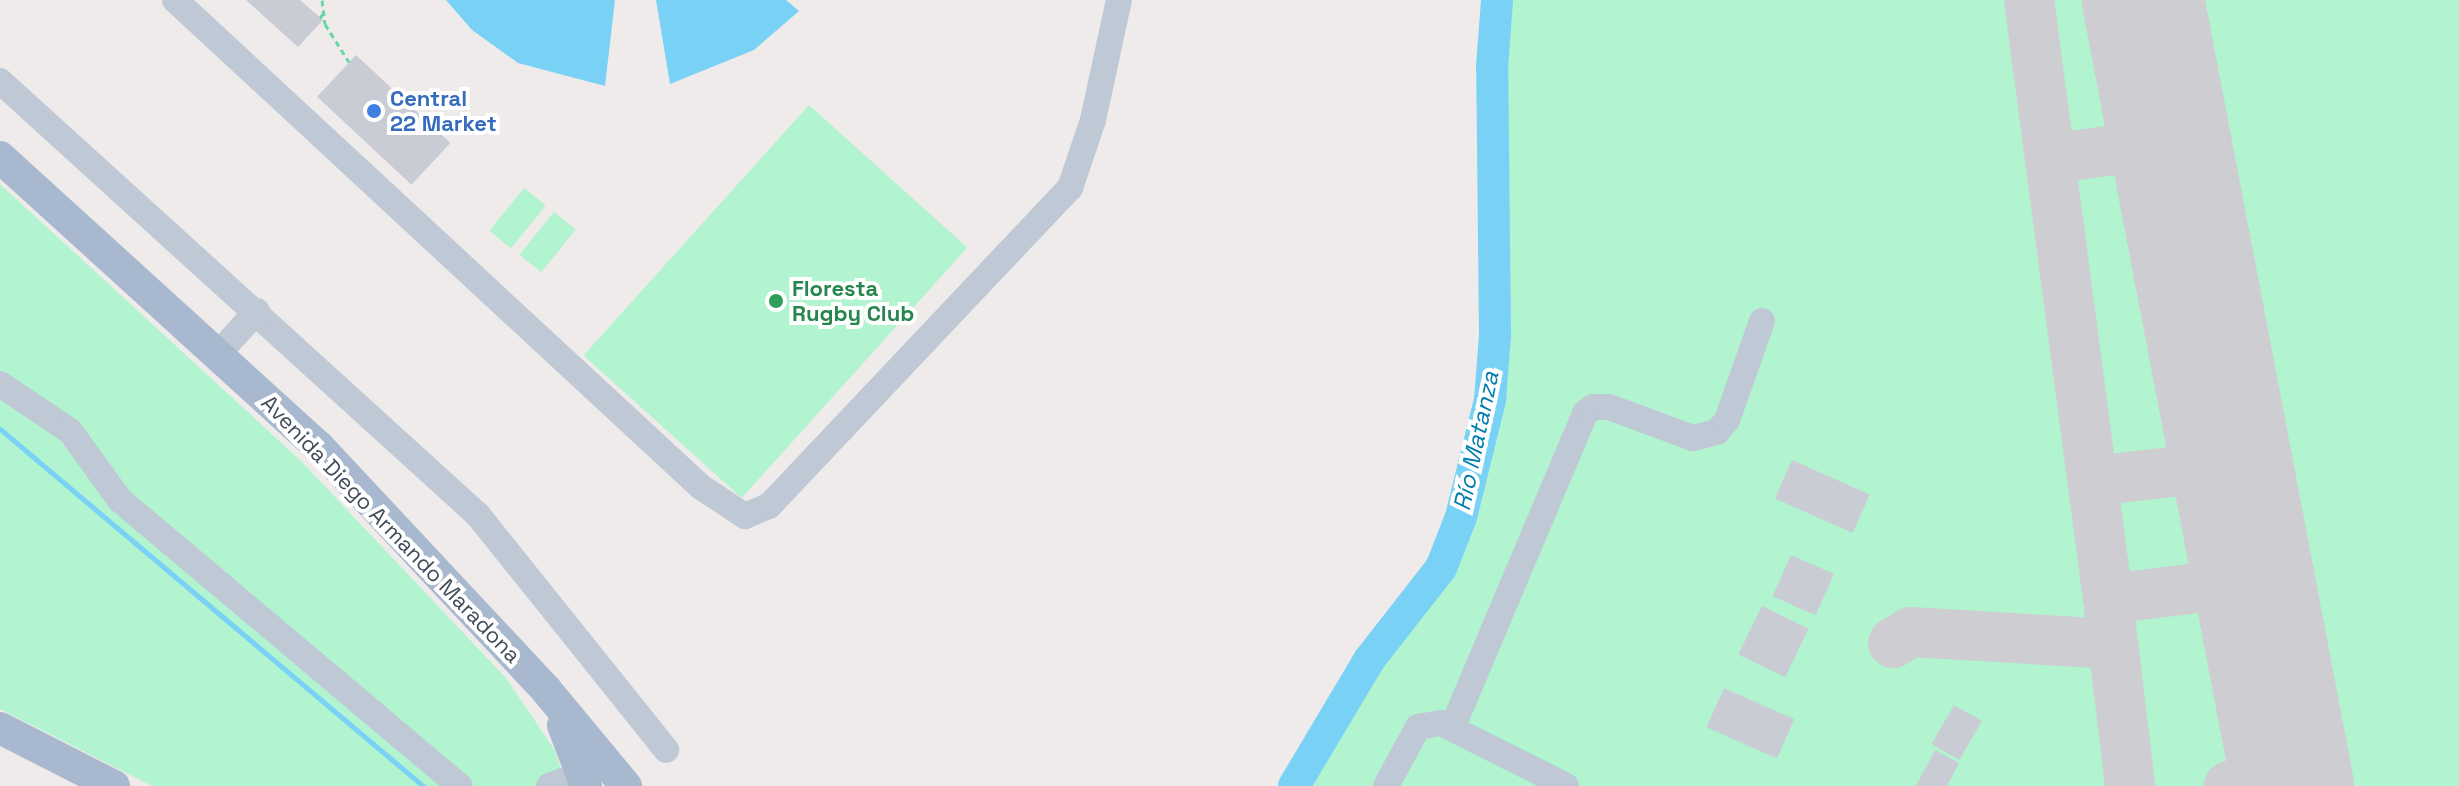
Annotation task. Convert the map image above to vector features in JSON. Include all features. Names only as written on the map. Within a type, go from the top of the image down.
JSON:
[{"type":"main road","name":"Avenida Diego Armando Maradona","points":[[0,157],[318,446],[547,691],[626,786]]},
{"type":"main road","points":[[547,691],[584,780]]},
{"type":"main road","points":[[0,728],[114,786]]},
{"type":"street","points":[[175,0],[701,487],[745,516],[769,506],[1070,188],[1093,120],[1119,0]]},
{"type":"street","points":[[0,81],[257,311],[478,515],[666,750]]},
{"type":"street","points":[[218,354],[257,311]]},
{"type":"street","points":[[1453,726],[1585,413],[1593,407],[1609,407],[1693,438],[1717,432],[1727,420],[1762,321]]},
{"type":"street","points":[[0,384],[70,431],[120,500],[460,786]]},
{"type":"street","points":[[1386,786],[1418,727],[1453,726],[1566,786]]},
{"type":"street","points":[[549,786],[584,780]]},
{"type":"path","points":[[322,0],[325,24],[349,62]]},
{"type":"path","points":[[320,18],[325,11]]},
{"type":"green space","points":[[1497,0],[2459,0],[2459,786],[1294,786],[1369,660],[1441,568],[1461,517],[1490,400],[1495,335],[1492,67]]},
{"type":"green space","name":"Floresta Rugby Club","points":[[809,105],[967,248],[742,498],[584,355]]},
{"type":"green space","points":[[0,184],[301,461],[506,678],[554,749],[567,786],[152,786],[0,709]]},
{"type":"green space","points":[[524,188],[546,206],[511,248],[489,231]]},
{"type":"green space","points":[[554,212],[576,230],[541,272],[519,255]]},
{"type":"water","points":[[446,0],[615,0],[605,86],[518,63],[472,30]]},
{"type":"water","points":[[656,0],[786,0],[799,11],[754,50],[670,84]]},
{"type":"building","points":[[246,0],[300,0],[323,20],[298,47]]},
{"type":"building","name":"Central 22 Market","points":[[356,55],[450,143],[411,185],[317,97]]},
{"type":"building","points":[[1792,460],[1870,495],[1853,533],[1775,498]]},
{"type":"building","points":[[1791,555],[1834,574],[1816,615],[1773,596]]},
{"type":"building","points":[[1762,606],[1809,629],[1785,677],[1738,655]]},
{"type":"building","points":[[1724,688],[1794,719],[1777,759],[1707,727]]},
{"type":"building","points":[[1954,705],[1982,721],[1959,760],[1932,744]]},
{"type":"building","points":[[1935,750],[1959,763],[1947,786],[1916,786]]},
{"type":"waterway","name":"Río Matanza","points":[[1294,786],[1369,660],[1441,568],[1461,517],[1490,400],[1495,335],[1492,67],[1497,0]]},
{"type":"waterway","points":[[0,429],[423,786]]},
{"type":"taxiway","points":[[2029,0],[2108,599],[2254,581]]},
{"type":"taxiway","points":[[2050,159],[2170,142]]},
{"type":"taxiway","points":[[2092,481],[2232,465]]},
{"type":"taxiway","points":[[2109,609],[2130,786]]},
{"type":"taxiway","points":[[1893,643],[1911,632],[2113,644]]},
{"type":"taxiway","points":[[2229,786],[2291,777]]},
{"type":"runway","points":[[2143,0],[2293,786]]},
{"type":"place","name":"Central 22 Market","points":[[374,111]]},
{"type":"place","name":"Floresta Rugby Club","points":[[776,301]]}]
